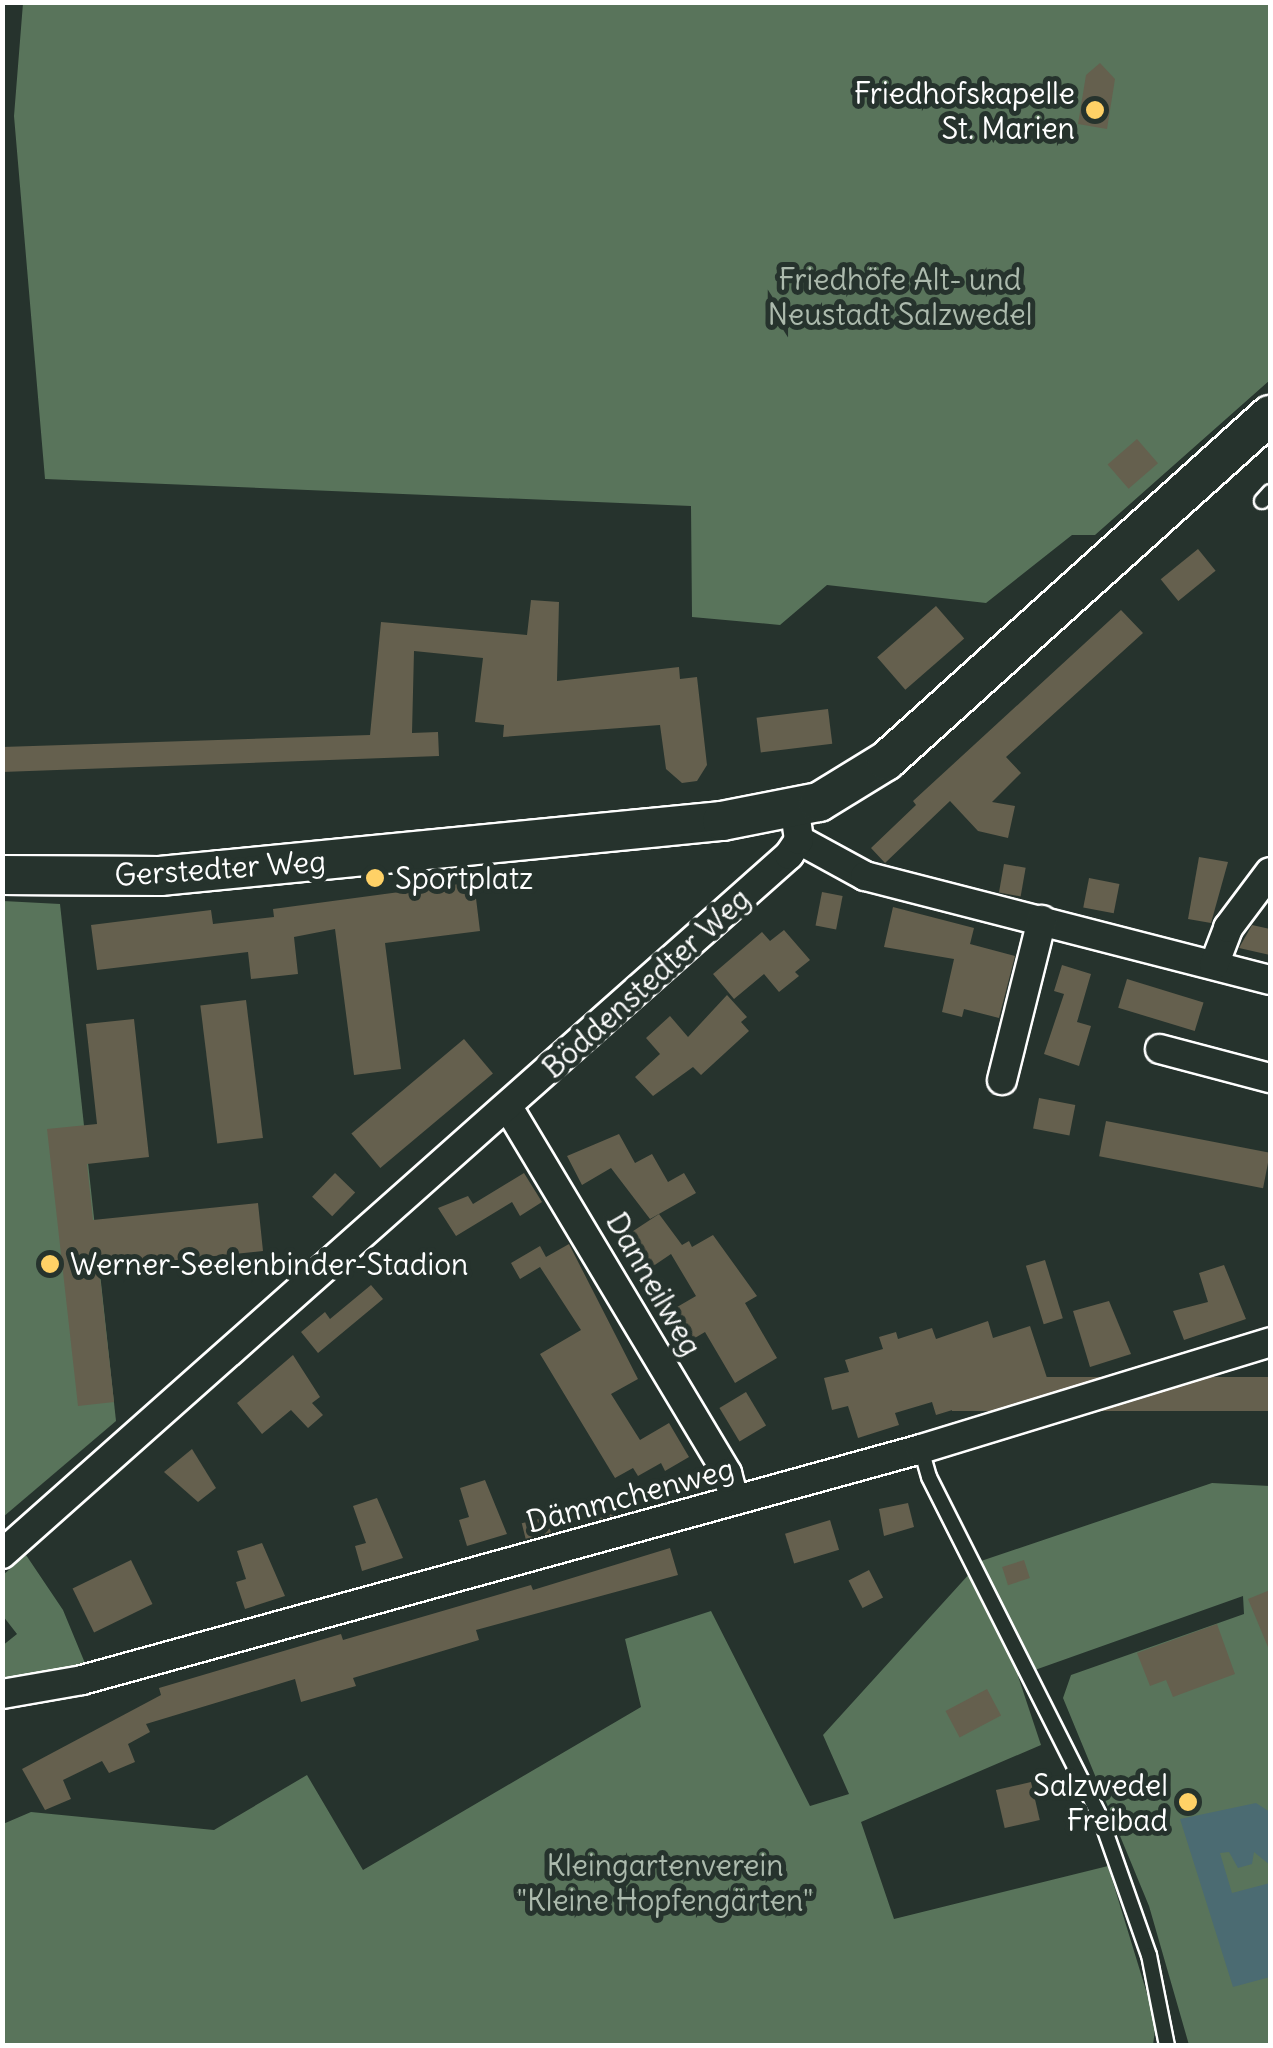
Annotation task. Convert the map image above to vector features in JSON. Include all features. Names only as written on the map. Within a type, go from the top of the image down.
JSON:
[{"type":"street","name":"Böddenstedter Weg","points":[[2,1554],[508,1106],[797,825],[886,761],[1270,415]]},
{"type":"street","name":"Gerstedter Weg","points":[[2,876],[160,876],[797,825]]},
{"type":"street","points":[[797,825],[865,876],[1270,980]]},
{"type":"street","points":[[1214,965],[1228,928],[1270,872]]},
{"type":"street","points":[[1002,1080],[1042,920]]},
{"type":"street","points":[[1160,1049],[1270,1078]]},
{"type":"street","name":"Danneilweg","points":[[508,1106],[727,1473],[734,1500]]},
{"type":"street","name":"Dämmchenweg","points":[[2,1694],[82,1680],[922,1449],[1270,1342]]},
{"type":"lane","points":[[922,1449],[929,1476],[1101,1819],[1149,1955],[1167,2046]]},
{"type":"green space","name":"Friedhöfe Alt- und Neustadt Salzwedel","points":[[23,3],[1270,3],[1270,380],[1095,535],[1072,535],[986,603],[827,585],[780,625],[692,617],[691,506],[45,479],[14,116]]},
{"type":"green space","name":"Werner-Seelenbinder-Stadion","points":[[3,901],[60,904],[116,1421],[3,1517]]},
{"type":"green space","name":"Kleingartenverein \"Kleine Hopfengärten\"","points":[[1212,1483],[1270,1486],[1270,2045],[1189,2045],[1149,1906],[1063,1698],[1071,1675],[1244,1614],[1243,1596],[1018,1676],[1041,1745],[861,1822],[894,1919],[1108,1866],[1156,2023],[1153,2045],[3,2046],[3,1824],[31,1812],[214,1830],[307,1775],[363,1870],[641,1707],[625,1639],[711,1611],[810,1806],[849,1794],[823,1735],[981,1561]]},
{"type":"green space","points":[[26,1555],[63,1610],[87,1668],[3,1681],[2,1646],[17,1634],[3,1616],[3,1575]]},
{"type":"water","points":[[1256,1803],[1270,1812],[1270,1865],[1254,1852],[1252,1864],[1238,1868],[1229,1852],[1220,1853],[1232,1893],[1270,1883],[1270,1977],[1233,1987],[1180,1819]]},
{"type":"building","name":"Friedhofskapelle St. Marien","points":[[1100,63],[1115,79],[1107,129],[1078,124],[1086,75]]},
{"type":"building","points":[[1137,439],[1158,463],[1129,489],[1108,465]]},
{"type":"building","points":[[1198,549],[1216,571],[1178,601],[1161,579]]},
{"type":"building","points":[[531,600],[559,602],[557,681],[679,667],[680,679],[697,677],[707,765],[697,781],[682,783],[666,769],[660,725],[503,737],[504,725],[475,722],[483,658],[414,651],[412,733],[438,732],[439,756],[2,772],[2,747],[370,735],[381,622],[527,635]]},
{"type":"building","points":[[936,606],[964,638],[905,690],[877,657]]},
{"type":"building","points":[[1121,610],[1143,633],[1006,757],[1021,773],[992,802],[1015,806],[1008,838],[978,831],[950,801],[885,863],[871,848],[916,805],[913,801]]},
{"type":"building","points":[[828,709],[832,744],[761,753],[757,718]]},
{"type":"building","points":[[1199,857],[1228,862],[1211,923],[1188,919]]},
{"type":"building","points":[[1004,864],[1026,868],[1021,896],[999,893]]},
{"type":"building","points":[[1089,878],[1119,884],[1114,913],[1083,907]]},
{"type":"building","points":[[474,882],[480,931],[385,943],[401,1069],[354,1075],[335,929],[294,937],[298,974],[251,979],[248,952],[97,970],[91,925],[211,910],[213,924],[274,917],[273,909]]},
{"type":"building","points":[[822,892],[843,896],[836,929],[816,925]]},
{"type":"building","points":[[893,907],[974,928],[970,944],[1015,956],[999,1018],[964,1009],[962,1017],[942,1012],[954,959],[884,947]]},
{"type":"building","points":[[1252,925],[1270,929],[1270,955],[1239,948]]},
{"type":"building","points":[[784,930],[810,960],[795,972],[799,976],[779,992],[764,974],[734,999],[713,974],[762,932],[770,941]]},
{"type":"building","points":[[1062,965],[1091,974],[1077,1022],[1091,1026],[1079,1066],[1044,1054],[1064,994],[1054,991]]},
{"type":"building","points":[[1127,979],[1204,1002],[1195,1031],[1118,1008]]},
{"type":"building","points":[[727,995],[747,1017],[741,1022],[749,1031],[701,1075],[693,1067],[653,1096],[635,1077],[660,1054],[646,1038],[670,1016],[688,1037]]},
{"type":"building","points":[[246,1000],[263,1138],[217,1144],[200,1006]]},
{"type":"building","points":[[134,1019],[149,1157],[87,1164],[93,1220],[258,1203],[263,1251],[99,1268],[114,1402],[78,1406],[47,1129],[97,1124],[86,1024]]},
{"type":"building","points":[[464,1039],[493,1073],[380,1168],[351,1133]]},
{"type":"building","points":[[1039,1098],[1075,1105],[1069,1135],[1033,1128]]},
{"type":"building","points":[[1106,1121],[1270,1153],[1263,1188],[1099,1156]]},
{"type":"building","points":[[619,1134],[635,1163],[652,1154],[668,1182],[684,1173],[696,1193],[650,1219],[611,1168],[582,1185],[567,1156]]},
{"type":"building","points":[[335,1173],[355,1192],[332,1216],[312,1197]]},
{"type":"building","points":[[524,1173],[542,1202],[520,1216],[512,1202],[456,1236],[438,1208],[468,1196],[473,1204]]},
{"type":"building","points":[[659,1214],[682,1245],[689,1241],[692,1247],[713,1235],[757,1296],[745,1303],[777,1358],[735,1383],[705,1332],[683,1345],[665,1314],[696,1296],[671,1254],[637,1277],[618,1241]]},
{"type":"building","points":[[569,1244],[638,1379],[611,1394],[640,1440],[669,1423],[689,1457],[665,1471],[661,1463],[638,1476],[633,1468],[615,1478],[540,1354],[581,1330],[540,1267],[520,1279],[511,1263],[540,1246],[546,1257]]},
{"type":"building","points":[[1045,1260],[1063,1318],[1044,1324],[1026,1266]]},
{"type":"building","points":[[1224,1265],[1246,1319],[1184,1340],[1173,1311],[1208,1302],[1199,1273]]},
{"type":"building","points":[[371,1285],[383,1299],[318,1353],[301,1332],[325,1312],[330,1319]]},
{"type":"building","points":[[1109,1301],[1131,1354],[1090,1367],[1073,1311]]},
{"type":"building","points":[[988,1321],[993,1338],[1030,1326],[1048,1381],[936,1415],[932,1402],[895,1413],[899,1425],[858,1438],[848,1406],[832,1410],[824,1378],[849,1372],[845,1360],[883,1349],[879,1337],[896,1332],[898,1339],[932,1328],[936,1339]]},
{"type":"building","points":[[293,1355],[320,1397],[312,1403],[323,1415],[308,1428],[291,1410],[262,1434],[237,1403]]},
{"type":"building","points":[[952,1377],[1270,1377],[1270,1411],[952,1411]]},
{"type":"building","points":[[746,1392],[766,1425],[740,1441],[719,1408]]},
{"type":"building","points":[[192,1449],[216,1488],[198,1502],[164,1472]]},
{"type":"building","points":[[485,1480],[507,1534],[467,1546],[459,1520],[469,1517],[460,1488]]},
{"type":"building","points":[[609,1496],[614,1515],[593,1521],[588,1502]]},
{"type":"building","points":[[377,1498],[403,1558],[362,1571],[355,1546],[366,1543],[353,1506]]},
{"type":"building","points":[[908,1503],[914,1527],[884,1536],[879,1509]]},
{"type":"building","points":[[547,1517],[551,1533],[526,1539],[522,1523]]},
{"type":"building","points":[[830,1520],[839,1550],[794,1563],[785,1534]]},
{"type":"building","points":[[262,1543],[285,1596],[245,1609],[236,1582],[246,1579],[237,1551]]},
{"type":"building","points":[[670,1548],[678,1575],[476,1630],[479,1640],[353,1678],[356,1686],[301,1702],[295,1679],[146,1724],[150,1732],[128,1744],[135,1762],[109,1773],[102,1761],[63,1780],[71,1799],[45,1810],[22,1769],[161,1695],[159,1688],[341,1634],[343,1640],[531,1585],[533,1590]]},
{"type":"building","points":[[131,1560],[152,1604],[94,1633],[73,1588]]},
{"type":"building","points":[[1024,1560],[1030,1578],[1008,1585],[1002,1567]]},
{"type":"building","points":[[869,1570],[883,1598],[863,1608],[849,1580]]},
{"type":"building","points":[[1270,1590],[1270,1652],[1248,1599]]},
{"type":"building","points":[[1217,1624],[1235,1674],[1173,1697],[1166,1680],[1150,1686],[1137,1653]]},
{"type":"building","points":[[987,1689],[1001,1715],[960,1738],[946,1711]]},
{"type":"building","points":[[1031,1782],[1040,1820],[1005,1828],[996,1790]]},
{"type":"place","name":"Friedhofskapelle St. Marien","points":[[1095,110]]},
{"type":"place","name":"Sportplatz","points":[[375,878]]},
{"type":"place","name":"Werner-Seelenbinder-Stadion","points":[[50,1264]]},
{"type":"place","name":"Salzwedel Freibad","points":[[1188,1802]]}]
